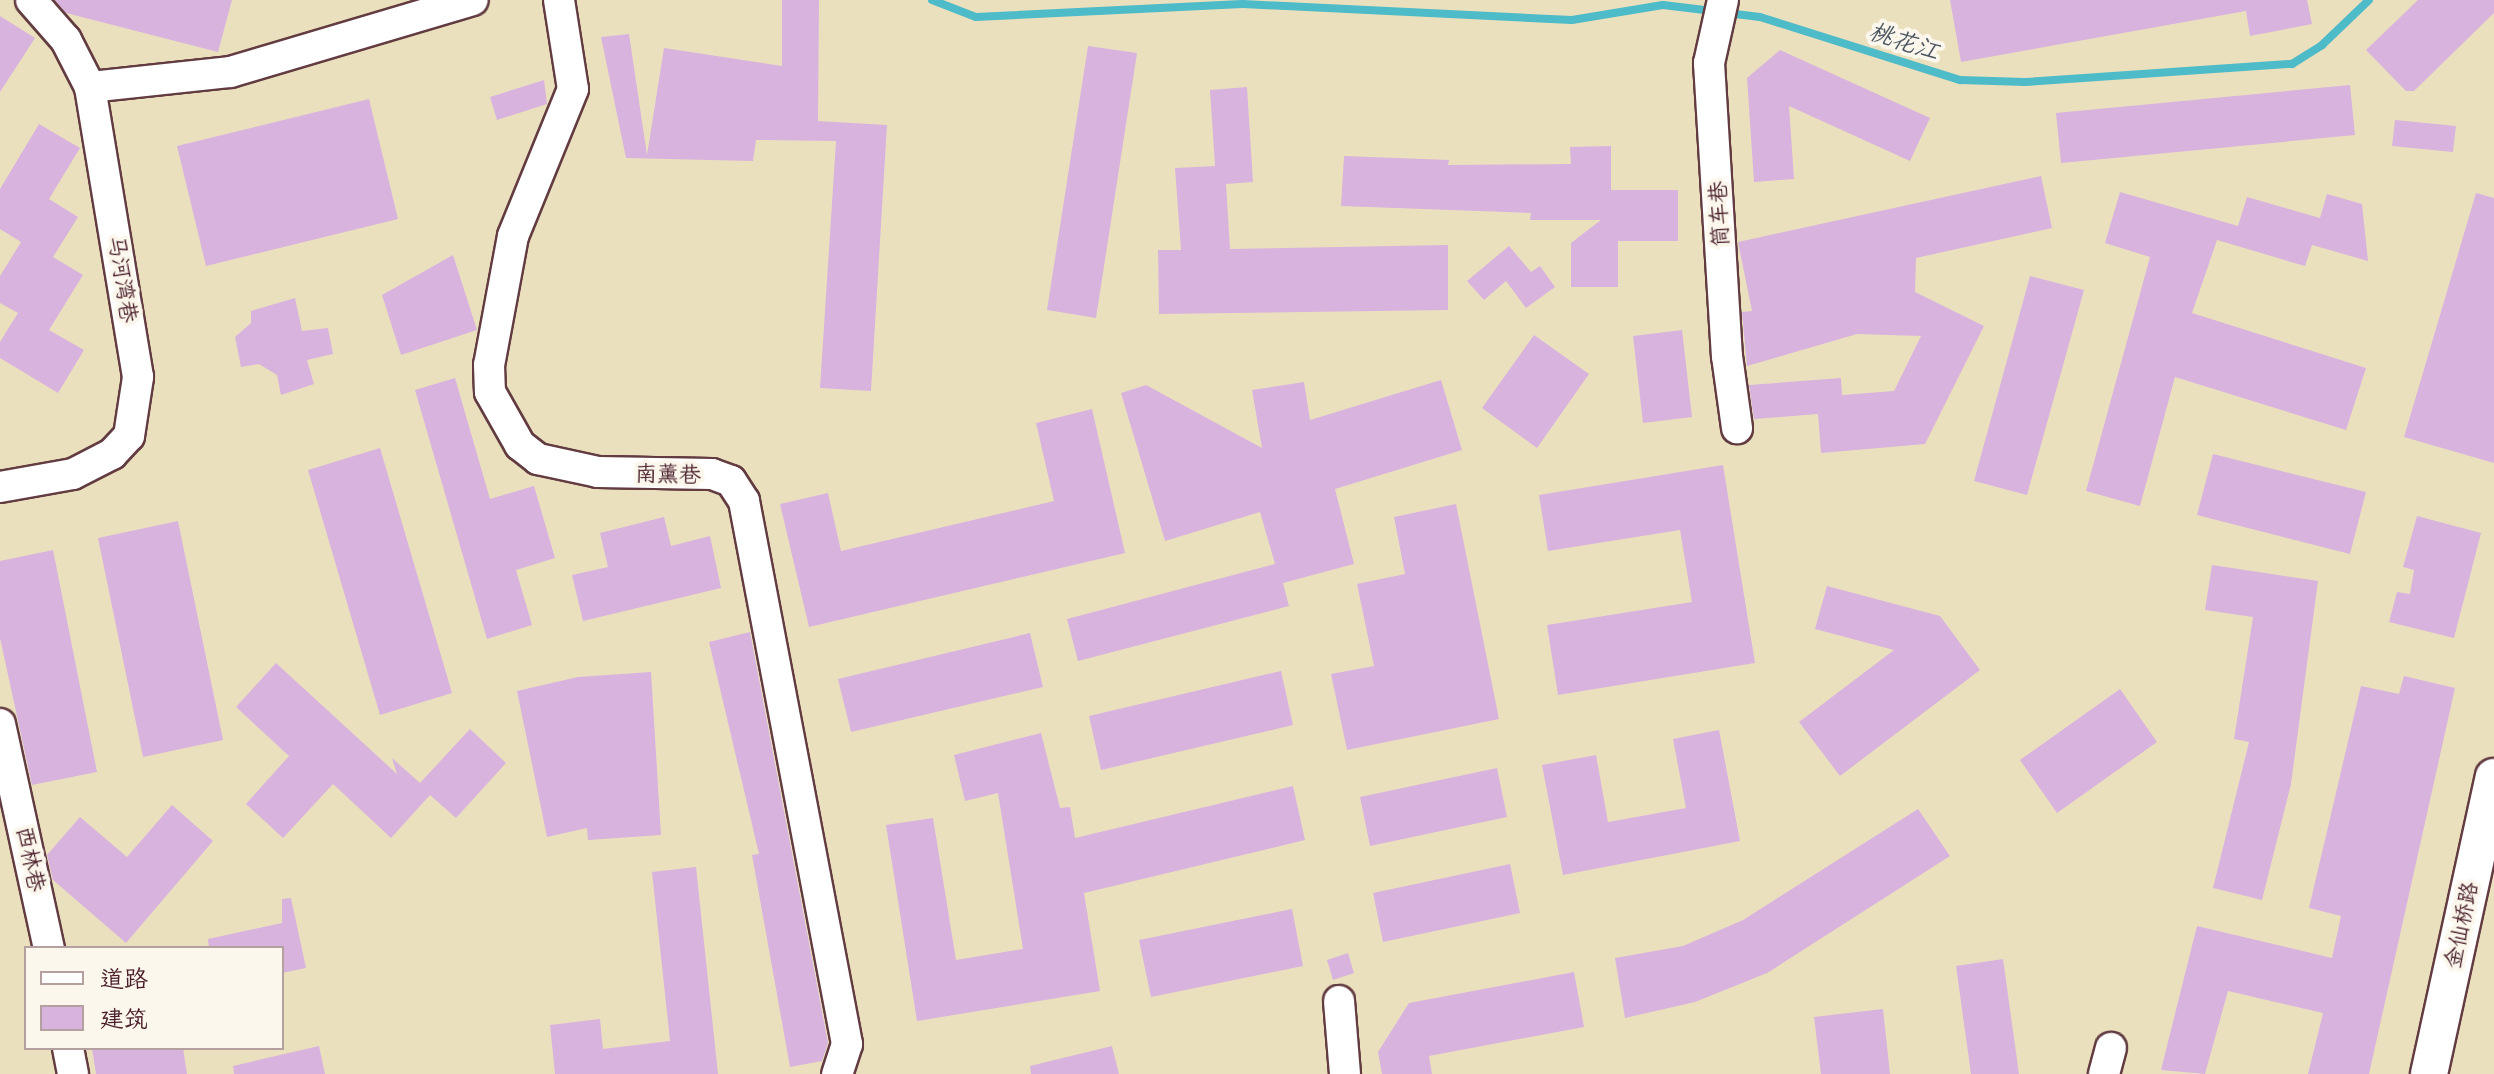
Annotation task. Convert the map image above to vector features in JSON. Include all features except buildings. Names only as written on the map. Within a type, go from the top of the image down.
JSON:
[{"type":"street","name":"马河湾巷","points":[[0,487],[73,474],[112,454],[129,436],[135,410],[134,345],[90,87],[66,40],[31,0]]},
{"type":"street","points":[[90,87],[230,72],[473,0]]},
{"type":"street","name":"南薰巷","points":[[559,0],[573,89],[513,236],[489,365],[490,392],[520,445],[538,459],[598,472],[712,474],[731,481],[744,501],[847,1044],[837,1074]]},
{"type":"street","name":"筒车巷","points":[[1720,14],[1709,63],[1727,356],[1737,428]]},
{"type":"street","name":"西林巷","points":[[0,724],[49,946]]},
{"type":"street","name":"金仙桥路","points":[[2429,1074],[2494,777]]},
{"type":"street","points":[[1339,1001],[1345,1074]]},
{"type":"street","points":[[68,1050],[73,1074]]},
{"type":"waterway","name":"桃花江","points":[[932,0],[976,17],[1243,4],[1572,20],[1663,5],[1713,11]]},
{"type":"waterway","name":"桃花江","points":[[1727,13],[1760,17],[1960,80],[2025,82],[2292,64],[2322,45],[2369,0]]}]
